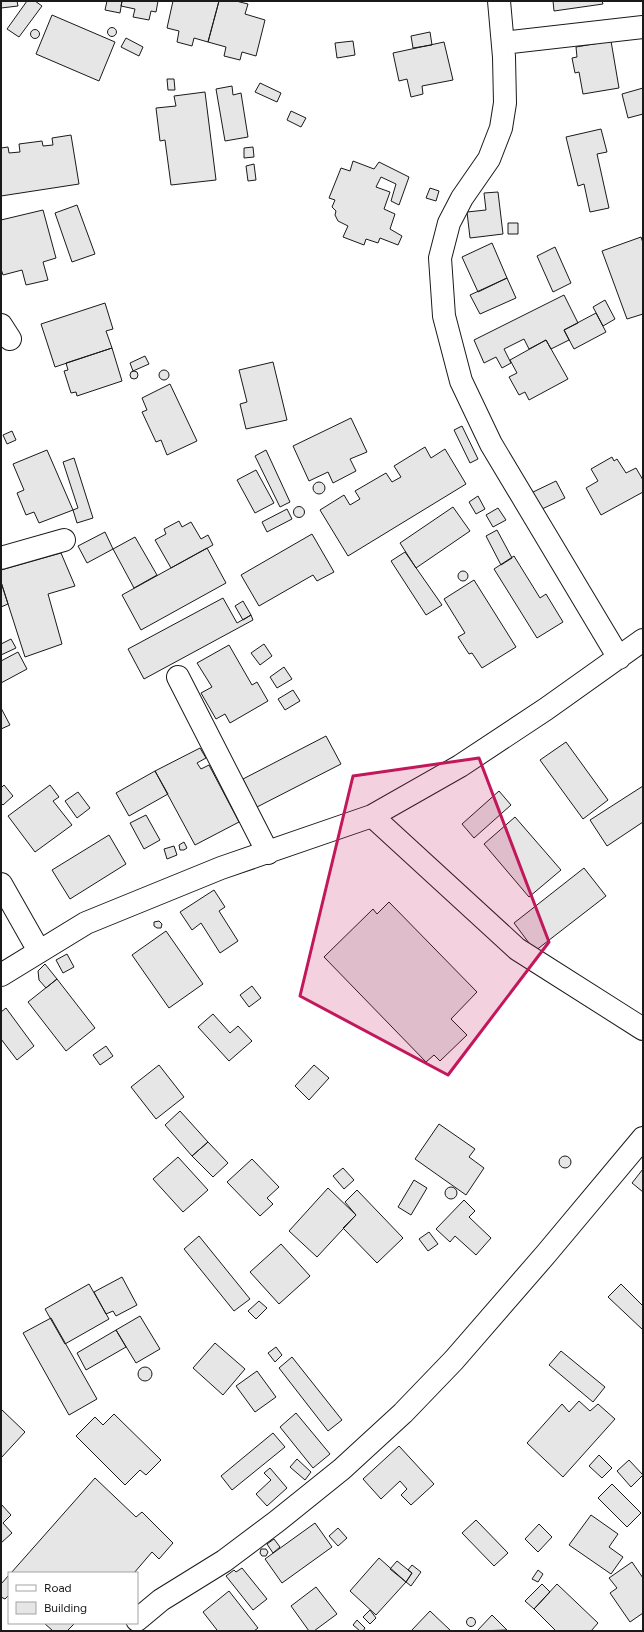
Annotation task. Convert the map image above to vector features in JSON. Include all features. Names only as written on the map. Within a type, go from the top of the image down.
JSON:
[{"type":"street","points":[[499,1],[503,43],[505,103],[501,128],[489,159],[462,198],[449,223],[440,258],[444,316],[461,380],[491,444],[618,658]]},
{"type":"street","points":[[503,43],[643,27]]},
{"type":"street","points":[[1,558],[64,540]]},
{"type":"street","points":[[1,975],[86,923],[221,868],[372,816],[460,766],[643,640]]},
{"type":"street","points":[[178,677],[268,853]]},
{"type":"street","points":[[372,816],[517,949],[643,1029]]},
{"type":"street","points":[[1,884],[39,951]]},
{"type":"street","points":[[138,1619],[161,1600],[224,1561],[276,1522],[342,1469],[403,1414],[454,1360],[546,1254],[643,1138]]},
{"type":"street","points":[[124,1631],[133,1624]]},
{"type":"highlighted area","points":[[479,758],[549,942],[448,1075],[300,996],[353,776]]},
{"type":"building","points":[[1,1],[17,1],[18,6],[1,8]]},
{"type":"building","points":[[27,1],[35,1],[42,6],[19,37],[7,29]]},
{"type":"building","points":[[107,1],[122,1],[120,13],[105,10]]},
{"type":"building","points":[[122,1],[158,1],[156,12],[151,11],[149,20],[133,17],[135,9],[121,6]]},
{"type":"building","points":[[173,1],[219,1],[208,42],[194,38],[192,46],[177,42],[179,31],[167,28]]},
{"type":"building","points":[[219,1],[236,1],[248,4],[245,14],[265,20],[256,56],[242,52],[240,60],[224,56],[226,47],[208,42]]},
{"type":"building","points":[[553,1],[602,1],[603,4],[554,11]]},
{"type":"building","points":[[52,15],[115,42],[99,81],[36,54]]},
{"type":"building","points":[[110,28],[114,28],[116,32],[114,36],[110,36],[108,34],[108,30]]},
{"type":"building","points":[[33,30],[37,30],[39,34],[37,38],[33,38],[31,36],[31,32]]},
{"type":"building","points":[[430,32],[432,45],[413,48],[411,36]]},
{"type":"building","points":[[126,38],[143,47],[139,56],[121,47]]},
{"type":"building","points":[[353,41],[355,55],[337,58],[335,43]]},
{"type":"building","points":[[611,41],[619,88],[583,94],[579,72],[575,73],[572,58],[577,57],[576,47]]},
{"type":"building","points":[[444,42],[453,80],[422,86],[423,94],[411,97],[407,79],[399,81],[393,53]]},
{"type":"building","points":[[167,79],[174,79],[175,90],[168,90]]},
{"type":"building","points":[[260,83],[281,93],[277,102],[255,92]]},
{"type":"building","points":[[232,86],[233,95],[241,93],[248,137],[225,141],[216,89]]},
{"type":"building","points":[[643,88],[643,114],[628,118],[622,94]]},
{"type":"building","points":[[205,92],[216,180],[171,185],[165,140],[160,141],[156,108],[176,106],[174,96]]},
{"type":"building","points":[[291,111],[306,118],[301,127],[287,120]]},
{"type":"building","points":[[601,129],[607,152],[597,154],[609,208],[590,212],[584,184],[578,186],[566,137]]},
{"type":"building","points":[[71,135],[79,184],[1,196],[1,148],[8,147],[9,153],[20,152],[19,144],[42,141],[43,146],[53,145],[52,138]]},
{"type":"building","points":[[253,147],[254,157],[244,158],[244,148]]},
{"type":"building","points":[[353,161],[374,169],[379,162],[409,177],[399,205],[391,201],[396,184],[381,177],[376,187],[390,192],[384,209],[395,214],[390,229],[402,236],[398,245],[380,238],[378,243],[366,239],[364,245],[343,237],[348,226],[338,221],[335,215],[336,211],[332,207],[335,200],[329,198],[341,168],[350,171]]},
{"type":"building","points":[[254,164],[256,180],[248,181],[246,166]]},
{"type":"building","points":[[430,188],[439,191],[436,201],[426,198]]},
{"type":"building","points":[[498,192],[503,234],[470,238],[467,212],[486,210],[484,193]]},
{"type":"building","points":[[77,205],[95,254],[72,262],[55,213]]},
{"type":"building","points":[[43,210],[56,258],[43,262],[48,280],[26,285],[22,270],[3,275],[1,269],[1,220]]},
{"type":"building","points":[[508,223],[518,223],[518,234],[508,234]]},
{"type":"building","points":[[641,237],[643,243],[643,314],[627,319],[602,251]]},
{"type":"building","points":[[492,243],[507,278],[478,292],[462,257]]},
{"type":"building","points":[[555,247],[571,283],[553,292],[537,256]]},
{"type":"building","points":[[507,278],[516,298],[480,314],[470,295]]},
{"type":"building","points":[[564,295],[578,323],[564,330],[569,340],[551,349],[546,340],[529,349],[524,339],[504,349],[511,363],[502,368],[496,357],[484,363],[474,340]]},
{"type":"building","points":[[605,300],[615,319],[603,326],[593,307]]},
{"type":"building","points":[[105,303],[113,329],[106,331],[112,348],[55,367],[41,324]]},
{"type":"building","points":[[596,313],[606,332],[574,349],[564,330]]},
{"type":"building","points":[[546,340],[568,379],[529,400],[525,392],[519,395],[509,377],[517,373],[510,360]]},
{"type":"building","points":[[112,348],[122,381],[77,396],[76,392],[71,393],[64,371],[68,370],[66,363]]},
{"type":"building","points":[[145,356],[149,364],[133,371],[130,363]]},
{"type":"building","points":[[273,362],[287,420],[246,429],[240,404],[247,402],[239,370]]},
{"type":"building","points":[[162,370],[166,370],[168,371],[168,379],[162,380],[159,377],[159,373]]},
{"type":"building","points":[[132,371],[136,371],[138,375],[136,379],[132,379],[130,377],[130,373]]},
{"type":"building","points":[[170,384],[197,441],[167,455],[161,440],[156,442],[142,412],[147,410],[142,398]]},
{"type":"building","points":[[351,418],[367,452],[350,459],[356,471],[333,483],[328,472],[309,481],[293,446]]},
{"type":"building","points":[[462,426],[478,459],[470,463],[454,430]]},
{"type":"building","points":[[12,431],[16,440],[7,444],[3,435]]},
{"type":"building","points":[[425,447],[431,458],[445,449],[466,484],[348,556],[320,510],[344,495],[350,505],[360,499],[355,491],[386,473],[392,482],[401,477],[394,466]]},
{"type":"building","points":[[47,450],[73,510],[39,523],[34,512],[26,515],[17,493],[24,490],[13,464]]},
{"type":"building","points":[[266,450],[290,502],[280,507],[255,456]]},
{"type":"building","points":[[612,457],[614,461],[617,459],[626,473],[636,468],[643,480],[643,492],[601,515],[586,488],[598,481],[591,469]]},
{"type":"building","points":[[74,458],[93,518],[77,523],[73,510],[78,508],[63,462]]},
{"type":"building","points":[[256,470],[274,503],[255,513],[237,480]]},
{"type":"building","points":[[556,481],[565,498],[540,510],[531,493]]},
{"type":"building","points":[[317,482],[321,482],[325,488],[321,494],[317,494],[313,490],[313,486]]},
{"type":"building","points":[[478,496],[485,509],[476,514],[469,502]]},
{"type":"building","points":[[297,507],[301,507],[303,508],[303,516],[297,517],[294,514],[294,510]]},
{"type":"building","points":[[453,507],[470,531],[416,568],[400,543]]},
{"type":"building","points":[[498,508],[506,520],[493,527],[486,515]]},
{"type":"building","points":[[287,509],[292,519],[267,532],[262,522]]},
{"type":"building","points":[[179,521],[182,527],[191,522],[201,539],[208,535],[213,545],[171,568],[155,540],[166,534],[164,529]]},
{"type":"building","points":[[497,530],[512,558],[501,565],[486,536]]},
{"type":"building","points":[[105,532],[113,549],[87,563],[78,546]]},
{"type":"building","points":[[312,534],[334,572],[317,581],[313,575],[259,606],[241,575]]},
{"type":"building","points":[[135,537],[157,575],[134,588],[113,549]]},
{"type":"building","points":[[207,548],[226,583],[141,630],[122,595]]},
{"type":"building","points":[[405,552],[442,605],[426,615],[391,561]]},
{"type":"building","points":[[61,553],[75,586],[48,594],[62,644],[25,657],[1,582],[1,570]]},
{"type":"building","points":[[514,556],[540,598],[546,594],[563,622],[537,638],[494,569]]},
{"type":"building","points":[[463,571],[468,576],[463,581],[458,576]]},
{"type":"building","points":[[474,580],[516,647],[482,668],[472,653],[469,654],[458,637],[465,633],[444,599]]},
{"type":"building","points":[[1,582],[8,604],[1,607]]},
{"type":"building","points":[[223,598],[237,623],[251,615],[253,620],[144,679],[128,649]]},
{"type":"building","points":[[243,601],[251,615],[243,620],[235,606]]},
{"type":"building","points":[[11,639],[16,648],[1,655],[1,644]]},
{"type":"building","points":[[264,644],[272,656],[260,665],[251,653]]},
{"type":"building","points":[[229,645],[252,685],[257,682],[268,701],[230,723],[225,714],[216,719],[201,693],[212,687],[197,663]]},
{"type":"building","points":[[18,652],[27,669],[1,683],[1,661]]},
{"type":"building","points":[[284,667],[292,679],[277,688],[270,677]]},
{"type":"building","points":[[293,690],[300,701],[285,710],[278,699]]},
{"type":"building","points":[[1,708],[10,725],[1,729]]},
{"type":"building","points":[[326,736],[341,764],[257,807],[243,779]]},
{"type":"building","points":[[566,742],[608,800],[583,819],[540,760]]},
{"type":"building","points":[[200,748],[206,758],[197,763],[201,769],[209,765],[239,822],[195,845],[155,771]]},
{"type":"building","points":[[155,771],[168,794],[129,816],[116,793]]},
{"type":"building","points":[[4,785],[13,796],[3,805],[1,803],[1,788]]},
{"type":"building","points":[[50,785],[59,797],[53,801],[72,825],[35,852],[8,816]]},
{"type":"building","points":[[643,786],[643,822],[607,846],[590,820]]},
{"type":"building","points":[[499,791],[511,805],[474,838],[462,824]]},
{"type":"building","points":[[78,792],[90,808],[77,818],[65,801]]},
{"type":"building","points":[[146,815],[160,840],[144,849],[130,823]]},
{"type":"building","points":[[515,817],[561,870],[529,897],[484,844]]},
{"type":"building","points":[[109,835],[126,864],[70,899],[52,870]]},
{"type":"building","points":[[184,842],[187,848],[180,850],[179,845]]},
{"type":"building","points":[[174,846],[177,855],[167,859],[164,849]]},
{"type":"building","points":[[584,868],[606,896],[535,951],[514,923]]},
{"type":"building","points":[[214,890],[225,907],[219,911],[238,941],[220,953],[201,923],[192,930],[180,912]]},
{"type":"building","points":[[389,902],[477,992],[451,1019],[467,1035],[440,1061],[434,1055],[426,1062],[324,957],[373,909],[377,914]]},
{"type":"building","points":[[159,921],[162,924],[161,928],[157,928],[154,926],[154,922]]},
{"type":"building","points":[[166,931],[203,984],[169,1008],[132,955]]},
{"type":"building","points":[[67,954],[74,967],[63,973],[56,960]]},
{"type":"building","points":[[45,964],[57,979],[46,988],[39,980],[38,971]]},
{"type":"building","points":[[57,979],[95,1028],[66,1051],[28,1002]]},
{"type":"building","points":[[252,986],[261,998],[249,1007],[240,995]]},
{"type":"building","points":[[6,1008],[34,1046],[17,1060],[1,1039],[1,1012]]},
{"type":"building","points":[[213,1014],[230,1033],[238,1026],[252,1041],[229,1061],[198,1027]]},
{"type":"building","points":[[106,1046],[113,1056],[100,1065],[93,1055]]},
{"type":"building","points":[[159,1065],[184,1097],[156,1119],[131,1087]]},
{"type":"building","points":[[314,1065],[329,1078],[309,1100],[295,1086]]},
{"type":"building","points":[[180,1111],[208,1142],[192,1156],[165,1125]]},
{"type":"building","points":[[439,1124],[475,1149],[469,1157],[484,1168],[466,1195],[415,1159]]},
{"type":"building","points":[[208,1142],[228,1163],[213,1177],[192,1156]]},
{"type":"building","points":[[565,1156],[569,1158],[571,1162],[569,1166],[565,1168],[561,1166],[559,1162],[561,1158]]},
{"type":"building","points":[[178,1157],[208,1190],[183,1212],[153,1179]]},
{"type":"building","points":[[252,1159],[279,1187],[267,1198],[273,1204],[260,1216],[227,1182]]},
{"type":"building","points":[[343,1168],[354,1180],[344,1189],[333,1176]]},
{"type":"building","points":[[643,1169],[643,1192],[632,1183]]},
{"type":"building","points":[[414,1180],[427,1188],[411,1215],[398,1207]]},
{"type":"building","points":[[451,1187],[455,1189],[457,1193],[455,1197],[451,1199],[447,1197],[445,1193],[447,1189]]},
{"type":"building","points":[[328,1188],[356,1215],[317,1257],[289,1231]]},
{"type":"building","points":[[357,1190],[403,1238],[377,1263],[343,1228],[356,1215],[345,1202]]},
{"type":"building","points":[[464,1200],[475,1211],[469,1217],[491,1238],[476,1255],[455,1236],[450,1242],[436,1229]]},
{"type":"building","points":[[429,1232],[438,1244],[428,1251],[419,1239]]},
{"type":"building","points":[[199,1236],[250,1299],[234,1311],[184,1249]]},
{"type":"building","points":[[281,1244],[310,1276],[279,1304],[250,1272]]},
{"type":"building","points":[[122,1277],[137,1305],[116,1316],[113,1311],[106,1314],[94,1292]]},
{"type":"building","points":[[89,1284],[109,1319],[65,1344],[45,1309]]},
{"type":"building","points":[[621,1284],[643,1306],[643,1330],[608,1297]]},
{"type":"building","points":[[259,1301],[267,1308],[256,1319],[248,1311]]},
{"type":"building","points":[[140,1316],[160,1349],[136,1363],[116,1330]]},
{"type":"building","points":[[51,1318],[97,1399],[69,1415],[23,1333]]},
{"type":"building","points":[[116,1330],[126,1347],[86,1370],[77,1353]]},
{"type":"building","points":[[215,1343],[245,1369],[223,1395],[193,1368]]},
{"type":"building","points":[[276,1347],[282,1355],[275,1362],[268,1353]]},
{"type":"building","points":[[561,1351],[605,1387],[593,1402],[549,1365]]},
{"type":"building","points":[[292,1357],[342,1420],[328,1431],[279,1368]]},
{"type":"building","points":[[145,1367],[150,1369],[152,1374],[150,1379],[145,1381],[140,1379],[138,1374],[140,1369]]},
{"type":"building","points":[[257,1371],[276,1397],[255,1412],[236,1386]]},
{"type":"building","points":[[579,1401],[590,1411],[598,1404],[615,1419],[563,1477],[527,1443],[562,1404],[569,1412]]},
{"type":"building","points":[[1,1409],[25,1432],[1,1458]]},
{"type":"building","points":[[296,1413],[330,1454],[313,1468],[280,1427]]},
{"type":"building","points":[[114,1414],[161,1460],[146,1475],[140,1470],[125,1485],[76,1436],[95,1417],[103,1425]]},
{"type":"building","points":[[273,1433],[285,1447],[232,1490],[221,1476]]},
{"type":"building","points":[[399,1446],[434,1484],[411,1505],[401,1495],[407,1489],[400,1481],[381,1499],[363,1479]]},
{"type":"building","points":[[599,1455],[612,1468],[602,1478],[589,1466]]},
{"type":"building","points":[[297,1459],[311,1472],[305,1480],[290,1467]]},
{"type":"building","points":[[629,1460],[643,1475],[631,1487],[617,1471]]},
{"type":"building","points":[[270,1468],[287,1488],[267,1506],[256,1494],[271,1480],[264,1473]]},
{"type":"building","points":[[95,1478],[136,1517],[142,1512],[173,1543],[159,1559],[152,1552],[135,1572],[12,1572]]},
{"type":"building","points":[[612,1484],[641,1513],[627,1527],[598,1498]]},
{"type":"building","points":[[1,1504],[11,1515],[3,1523],[12,1533],[1,1543]]},
{"type":"building","points":[[591,1515],[618,1534],[609,1547],[623,1557],[611,1574],[569,1545]]},
{"type":"building","points":[[476,1520],[508,1553],[494,1566],[462,1533]]},
{"type":"building","points":[[315,1523],[332,1547],[282,1583],[265,1559]]},
{"type":"building","points":[[539,1524],[552,1537],[538,1552],[525,1539]]},
{"type":"building","points":[[338,1528],[347,1538],[338,1546],[329,1536]]},
{"type":"building","points":[[274,1539],[280,1547],[273,1553],[267,1544]]},
{"type":"building","points":[[261,1549],[266,1549],[268,1552],[266,1556],[262,1556],[260,1553]]},
{"type":"building","points":[[379,1558],[406,1582],[376,1615],[350,1591]]},
{"type":"building","points":[[397,1561],[412,1573],[406,1582],[390,1569]]},
{"type":"building","points":[[632,1562],[643,1578],[643,1613],[630,1622],[610,1593],[617,1588],[609,1578]]},
{"type":"building","points":[[412,1565],[421,1572],[411,1586],[406,1582],[412,1573],[408,1570]]},
{"type":"building","points":[[242,1568],[267,1599],[253,1610],[226,1576],[234,1570],[236,1572]]},
{"type":"building","points":[[538,1570],[543,1574],[538,1582],[532,1579]]},
{"type":"building","points":[[8,1576],[8,1596],[5,1599],[1,1597],[1,1584]]},
{"type":"building","points":[[542,1584],[550,1592],[534,1609],[525,1601]]},
{"type":"building","points":[[557,1584],[598,1623],[591,1631],[556,1631],[534,1609]]},
{"type":"building","points":[[316,1587],[337,1614],[314,1631],[309,1631],[291,1606]]},
{"type":"building","points":[[229,1591],[258,1628],[254,1631],[215,1631],[217,1630],[203,1612]]},
{"type":"building","points":[[370,1610],[376,1618],[370,1624],[363,1617]]},
{"type":"building","points":[[430,1611],[451,1631],[411,1631]]},
{"type":"building","points":[[492,1615],[507,1630],[477,1631]]},
{"type":"building","points":[[471,1617],[476,1622],[471,1627],[466,1622]]},
{"type":"building","points":[[357,1620],[365,1628],[363,1631],[360,1631],[353,1625]]},
{"type":"building","points":[[45,1624],[74,1624],[67,1631],[53,1631]]}]
